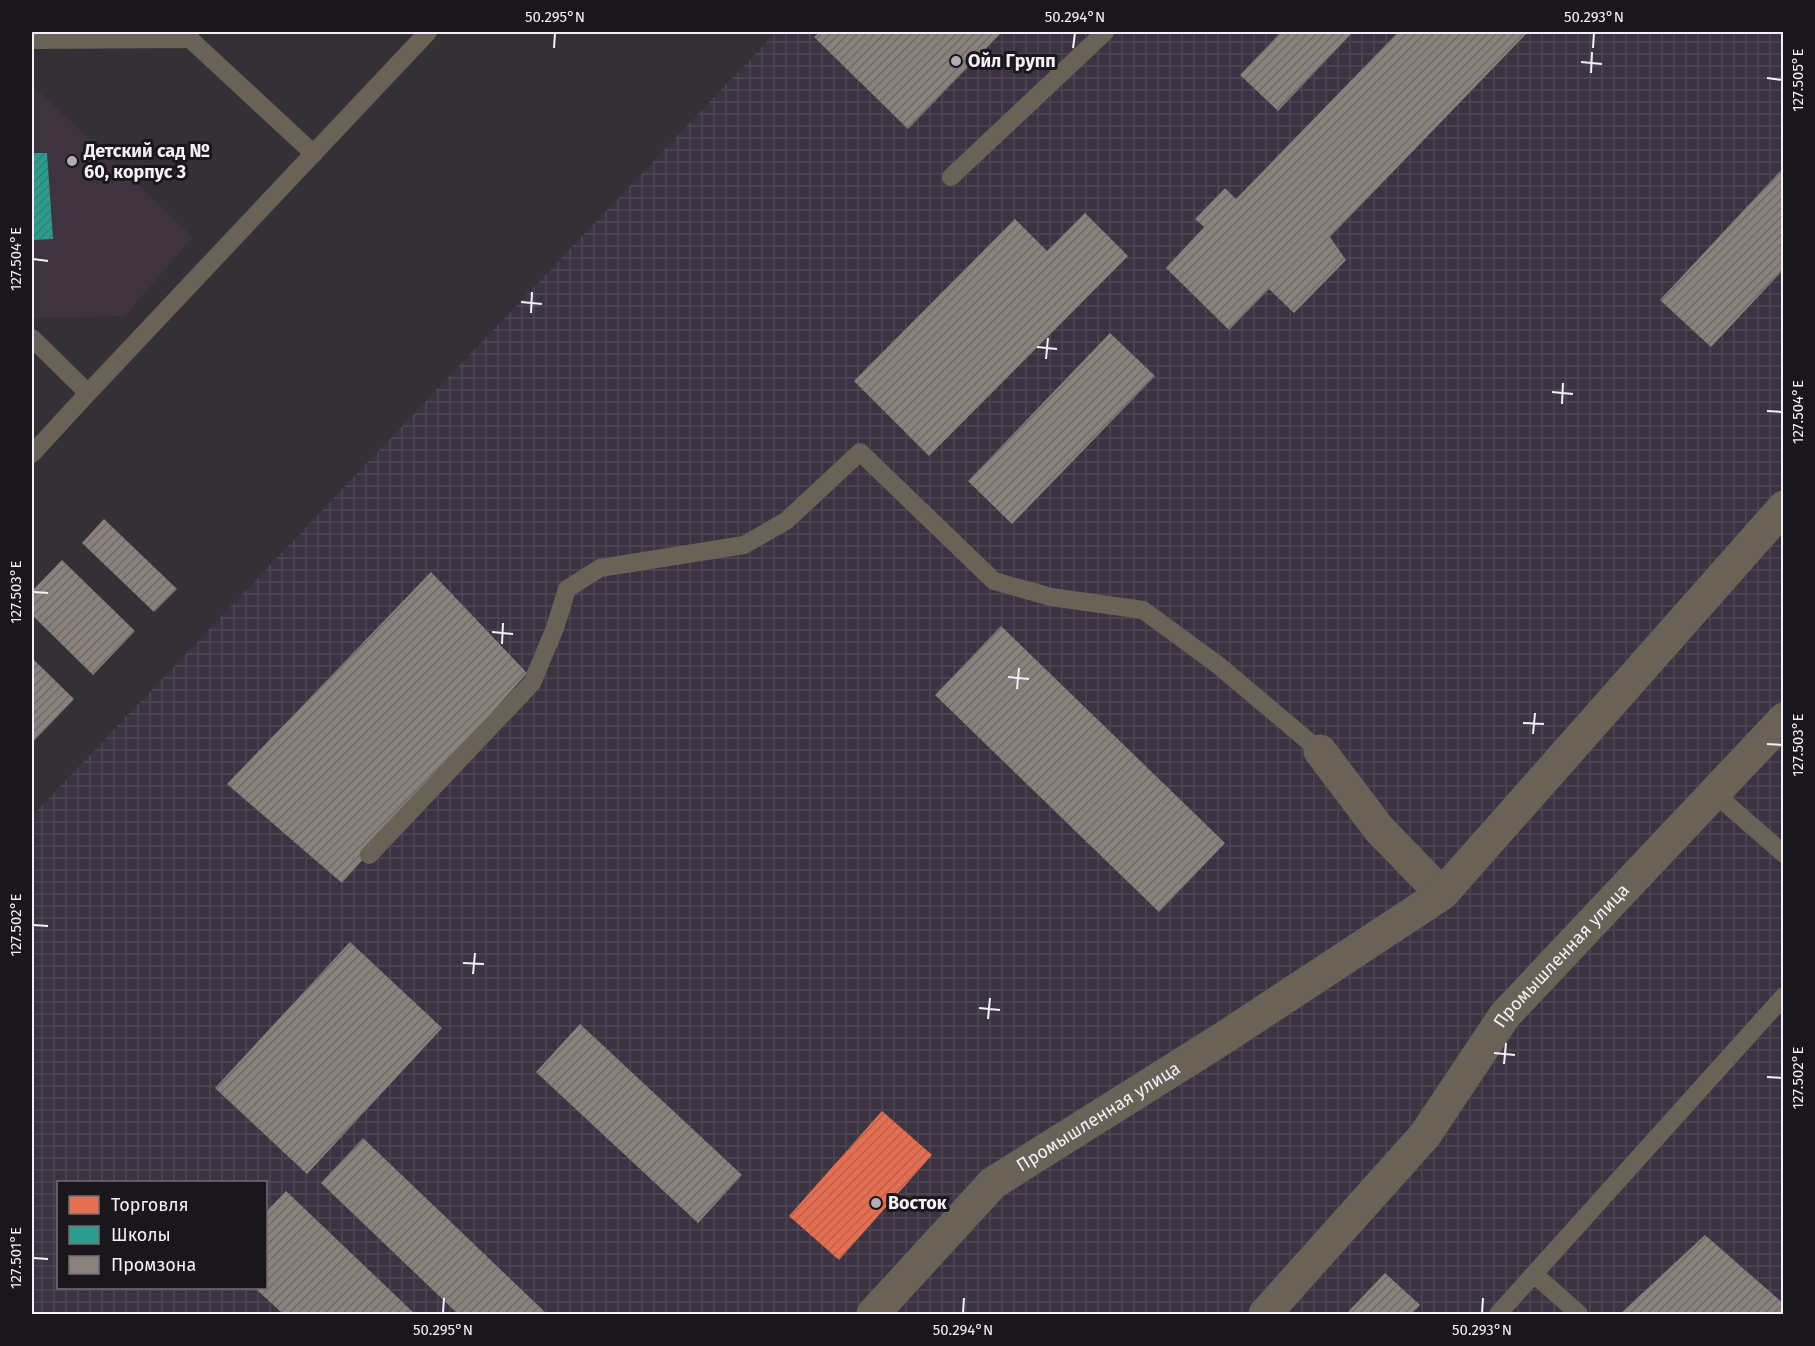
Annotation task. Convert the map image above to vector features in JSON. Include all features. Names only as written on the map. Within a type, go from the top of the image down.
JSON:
[{"type":"street","name":"Промышленная улица","points":[[873,1314],[993,1183],[1225,1037],[1442,894],[1784,507]]},
{"type":"street","name":"Промышленная улица","points":[[1264,1314],[1425,1135],[1505,1016],[1784,719]]},
{"type":"street","points":[[1320,751],[1379,829],[1442,894]]},
{"type":"lane","points":[[32,454],[428,32]]},
{"type":"lane","points":[[951,177],[1105,32]]},
{"type":"lane","points":[[32,40],[190,35],[314,153]]},
{"type":"lane","points":[[32,338],[88,393]]},
{"type":"lane","points":[[369,855],[532,683],[555,628],[567,589],[600,568],[744,544],[786,521],[860,452],[994,581],[1051,597],[1143,610],[1218,664],[1320,751]]},
{"type":"lane","points":[[1714,793],[1784,854]]},
{"type":"lane","points":[[1498,1314],[1784,996]]},
{"type":"lane","points":[[1534,1274],[1579,1314]]},
{"type":"shaded area","points":[[776,32],[1783,32],[1783,1314],[32,1314],[32,816]]},
{"type":"shaded area","name":"Детский сад № 60, корпус 3","points":[[32,85],[193,237],[125,316],[32,319]]},
{"type":"building: Торговля","points":[[882,1111],[932,1155],[839,1260],[789,1216]]},
{"type":"building: Школы","points":[[32,153],[47,153],[53,239],[32,240]]},
{"type":"building: Промзона","points":[[820,32],[1002,32],[908,129],[814,37]]},
{"type":"building: Промзона","points":[[1281,32],[1353,32],[1278,111],[1240,75]]},
{"type":"building: Промзона","points":[[1398,32],[1528,32],[1330,237],[1346,260],[1294,313],[1269,289],[1229,330],[1166,268],[1204,227],[1195,219],[1225,188],[1236,199]]},
{"type":"building: Промзона","points":[[1784,167],[1784,269],[1711,347],[1660,300]]},
{"type":"building: Промзона","points":[[1085,213],[1128,256],[929,456],[854,381],[1015,219],[1047,251]]},
{"type":"building: Промзона","points":[[1110,333],[1155,376],[1012,524],[968,481]]},
{"type":"building: Промзона","points":[[104,519],[177,589],[154,612],[82,543]]},
{"type":"building: Промзона","points":[[62,560],[135,631],[93,675],[32,615],[32,591]]},
{"type":"building: Промзона","points":[[431,572],[527,673],[342,883],[227,784]]},
{"type":"building: Промзона","points":[[1001,626],[1225,843],[1159,912],[935,695]]},
{"type":"building: Промзона","points":[[32,658],[74,699],[32,743]]},
{"type":"building: Промзона","points":[[350,942],[442,1028],[307,1174],[215,1088]]},
{"type":"building: Промзона","points":[[580,1024],[742,1175],[698,1223],[536,1072]]},
{"type":"building: Промзона","points":[[363,1138],[547,1314],[458,1314],[321,1183]]},
{"type":"building: Промзона","points":[[286,1191],[415,1314],[283,1314],[256,1289],[267,1289],[267,1211]]},
{"type":"building: Промзона","points":[[1705,1235],[1784,1304],[1784,1314],[1620,1314]]},
{"type":"building: Промзона","points":[[1385,1273],[1420,1305],[1411,1314],[1346,1314]]},
{"type":"place","name":"Ойл Групп","points":[[956,61]]},
{"type":"place","name":"Детский сад № 60, корпус 3","points":[[72,161]]},
{"type":"place","name":"Восток","points":[[876,1203]]}]
